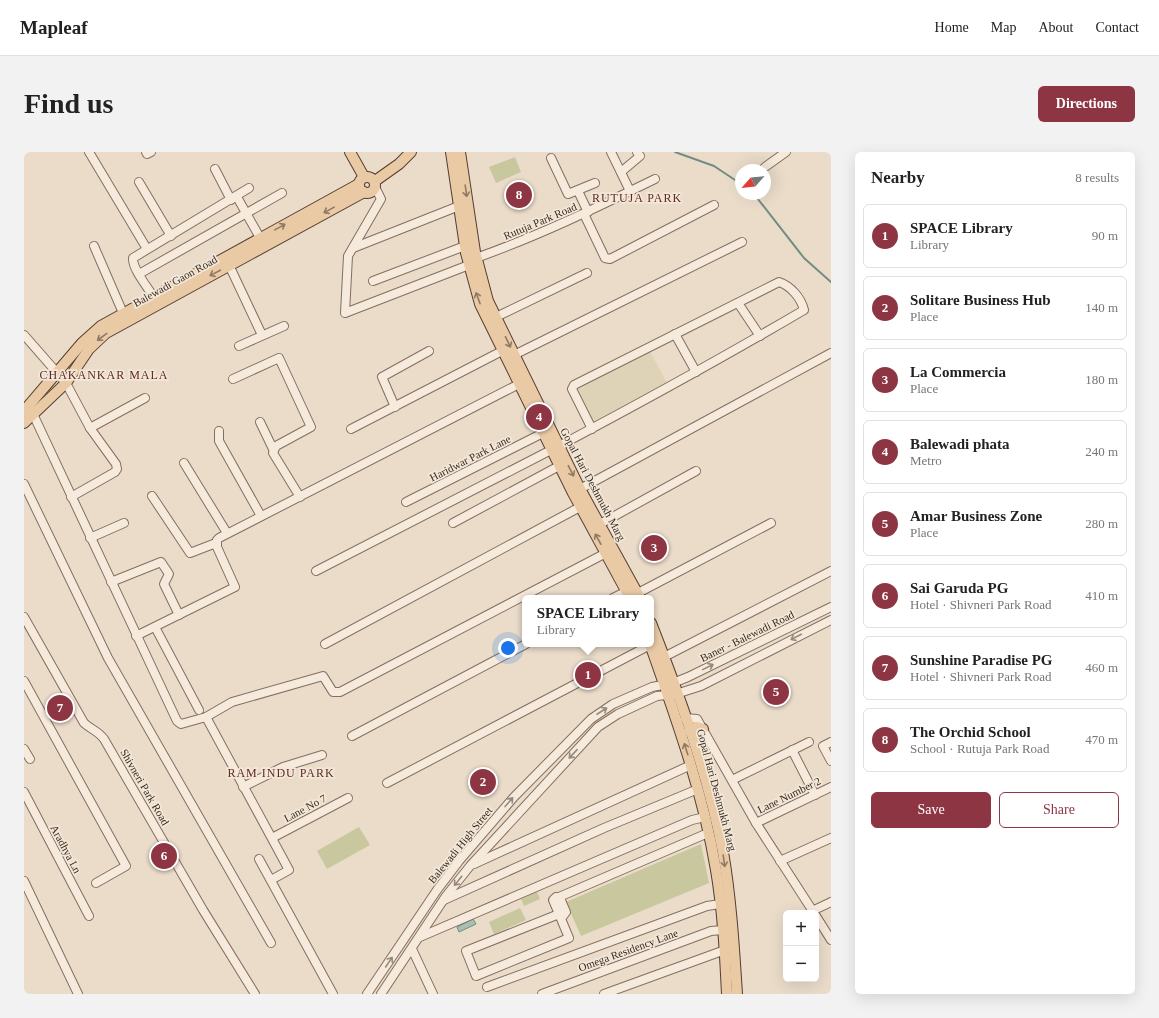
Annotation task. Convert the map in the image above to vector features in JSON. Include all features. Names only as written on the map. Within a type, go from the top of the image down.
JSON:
[{"type":"main road","points":[[350,152],[362,184],[370,177],[375,184],[411,152]]},
{"type":"main road","name":"Gopal Hari Deshmukh Marg","points":[[451,152],[465,246],[555,448],[580,489],[586,511],[600,524],[634,595]]},
{"type":"main road","name":"Gopal Hari Deshmukh Marg","points":[[460,152],[472,262],[480,304],[543,434],[555,448],[559,466],[586,511],[606,553],[634,595]]},
{"type":"main road","name":"Balewadi Gaon Road","points":[[28,411],[66,383],[89,349],[97,340],[156,300],[262,242],[362,184],[371,192],[375,184]]},
{"type":"main road","name":"Balewadi Gaon Road","points":[[24,423],[28,411],[56,373],[91,334],[123,314],[229,265],[262,242]]},
{"type":"main road","name":"Gopal Hari Deshmukh Marg","points":[[654,631],[664,657],[668,684]]},
{"type":"main road","name":"Gopal Hari Deshmukh Marg","points":[[651,647],[672,694],[685,718],[704,779],[723,852],[728,888],[737,994]]},
{"type":"main road","name":"Gopal Hari Deshmukh Marg","points":[[672,694],[698,788],[716,869],[725,950],[727,994]]},
{"type":"main road","points":[[689,731],[697,727],[703,729]]},
{"type":"street","points":[[89,152],[147,249]]},
{"type":"street","points":[[146,152],[147,154],[151,152]]},
{"type":"street","points":[[611,152],[630,191]]},
{"type":"street","points":[[621,172],[640,156],[637,152]]},
{"type":"street","points":[[768,164],[786,152]]},
{"type":"street","points":[[551,158],[566,193],[571,194],[595,184]]},
{"type":"street","points":[[215,169],[234,199],[245,213],[262,242]]},
{"type":"street","name":"Rutuja Park Road","points":[[353,248],[346,257],[345,313],[472,262],[586,213],[655,179]]},
{"type":"street","points":[[139,182],[171,236]]},
{"type":"street","points":[[353,248],[381,199],[375,184]]},
{"type":"street","points":[[156,300],[139,274],[133,262],[133,258],[234,199],[249,188]]},
{"type":"street","points":[[578,191],[604,258],[610,259],[714,205]]},
{"type":"street","points":[[139,274],[282,193]]},
{"type":"street","points":[[353,248],[459,206]]},
{"type":"street","points":[[514,355],[742,242]]},
{"type":"street","points":[[94,246],[123,314]]},
{"type":"street","points":[[373,281],[465,246]]},
{"type":"street","points":[[229,265],[262,335]]},
{"type":"street","points":[[496,317],[587,273]]},
{"type":"street","points":[[316,571],[592,429],[696,372],[804,310],[802,303],[787,284],[780,282],[574,385],[572,389],[592,429]]},
{"type":"street","points":[[738,302],[760,336]]},
{"type":"street","points":[[239,346],[284,326]]},
{"type":"street","points":[[675,334],[696,372]]},
{"type":"street","points":[[24,335],[66,383],[90,428],[116,464],[117,469],[71,497]]},
{"type":"street","points":[[395,407],[382,377],[428,351]]},
{"type":"street","points":[[351,429],[502,351]]},
{"type":"street","points":[[580,489],[831,353]]},
{"type":"street","points":[[233,379],[279,358],[312,427],[276,446],[274,449]]},
{"type":"street","points":[[152,496],[190,553],[216,543],[219,538],[227,533],[519,384]]},
{"type":"street","points":[[90,428],[145,398]]},
{"type":"street","points":[[28,411],[71,497],[177,721],[181,724],[186,724],[206,716],[232,702],[323,676],[333,692],[340,692],[522,597]]},
{"type":"street","points":[[260,422],[274,449],[273,453],[300,497]]},
{"type":"street","points":[[219,431],[219,440],[261,516]]},
{"type":"street","name":"Haridwar Park Lane","points":[[406,502],[543,434]]},
{"type":"street","points":[[184,463],[227,533]]},
{"type":"street","points":[[453,523],[559,466]]},
{"type":"street","points":[[600,524],[696,471]]},
{"type":"street","points":[[24,484],[108,658],[271,943]]},
{"type":"street","points":[[325,644],[586,511]]},
{"type":"street","points":[[90,538],[124,523]]},
{"type":"street","points":[[634,595],[771,524]]},
{"type":"street","points":[[136,636],[235,587],[216,543]]},
{"type":"street","points":[[526,595],[606,553]]},
{"type":"street","points":[[111,582],[161,562],[169,574],[164,584],[179,616]]},
{"type":"street","points":[[664,657],[831,571]]},
{"type":"street","name":"Baner - Balewadi Road","points":[[668,684],[831,607]]},
{"type":"street","name":"Shivneri Park Road","points":[[24,617],[84,723],[89,728],[99,732],[203,910],[255,994]]},
{"type":"street","name":"Baner - Balewadi Road","points":[[672,694],[701,686],[831,620]]},
{"type":"street","points":[[155,627],[199,710]]},
{"type":"street","points":[[352,736],[522,646]]},
{"type":"street","points":[[387,783],[646,647]]},
{"type":"street","points":[[24,681],[126,866],[96,883]]},
{"type":"street","name":"Balewadi High Street","points":[[367,994],[454,866],[514,797],[591,719],[613,704],[652,687],[668,684]]},
{"type":"street","name":"Balewadi High Street","points":[[381,994],[443,900],[470,866],[598,727],[618,714],[657,696],[672,694]]},
{"type":"street","points":[[206,716],[289,870],[270,880]]},
{"type":"street","points":[[685,718],[696,719],[703,729],[756,823],[812,910]]},
{"type":"street","points":[[732,780],[809,742]]},
{"type":"street","points":[[831,742],[823,746],[831,761]]},
{"type":"street","points":[[24,748],[30,759]]},
{"type":"street","points":[[792,750],[815,795]]},
{"type":"street","points":[[243,787],[283,767],[322,754]]},
{"type":"street","points":[[470,866],[691,765]]},
{"type":"street","name":"Lane Number 2","points":[[756,823],[831,787]]},
{"type":"street","points":[[443,900],[698,788]]},
{"type":"street","name":"Aradhya Ln","points":[[24,792],[89,916]]},
{"type":"street","name":"Lane No 7","points":[[272,838],[348,798]]},
{"type":"street","points":[[420,937],[692,820],[705,817]]},
{"type":"street","points":[[559,914],[466,951],[476,976],[569,938],[559,914],[553,900],[554,898],[708,833]]},
{"type":"street","points":[[780,861],[831,838]]},
{"type":"street","points":[[259,859],[333,994]]},
{"type":"street","points":[[24,882],[78,994]]},
{"type":"street","points":[[819,910],[831,902]]},
{"type":"street","points":[[487,987],[707,906],[720,904]]},
{"type":"street","points":[[819,921],[831,940]]},
{"type":"street","name":"Omega Residency Lane","points":[[542,994],[711,931],[723,930]]},
{"type":"street","points":[[412,949],[433,994]]},
{"type":"street","points":[[604,994],[725,950]]},
{"type":"shaded area","points":[[648,348],[668,385],[591,427],[569,386]]},
{"type":"shaded area","points":[[473,919],[476,924],[459,932],[457,927]]},
{"type":"green space","points":[[515,157],[521,172],[496,183],[489,167]]},
{"type":"green space","points":[[359,827],[370,845],[327,869],[317,851]]},
{"type":"green space","points":[[701,844],[709,883],[581,936],[566,902]]},
{"type":"green space","points":[[537,892],[540,899],[524,906],[521,899]]},
{"type":"green space","points":[[520,908],[526,920],[494,934],[489,922]]},
{"type":"waterway","points":[[675,152],[714,166],[735,180]]},
{"type":"waterway","points":[[759,200],[804,258],[831,282]]},
{"type":"place","name":"The Orchid School","points":[[519,195]]},
{"type":"place","name":"Balewadi phata","points":[[539,417]]},
{"type":"place","name":"La Commercia","points":[[654,548]]},
{"type":"place","name":"SPACE Library","points":[[588,675]]},
{"type":"place","name":"Amar Business Zone","points":[[776,692]]},
{"type":"place","name":"Sunshine Paradise PG","points":[[60,708]]},
{"type":"place","name":"Solitare Business Hub","points":[[483,782]]},
{"type":"place","name":"Sai Garuda PG","points":[[164,856]]},
{"type":"district","name":"RUTUJA PARK","points":[[637,198]]},
{"type":"district","name":"CHAKANKAR MALA","points":[[104,375]]},
{"type":"district","name":"RAM INDU PARK","points":[[281,773]]}]
